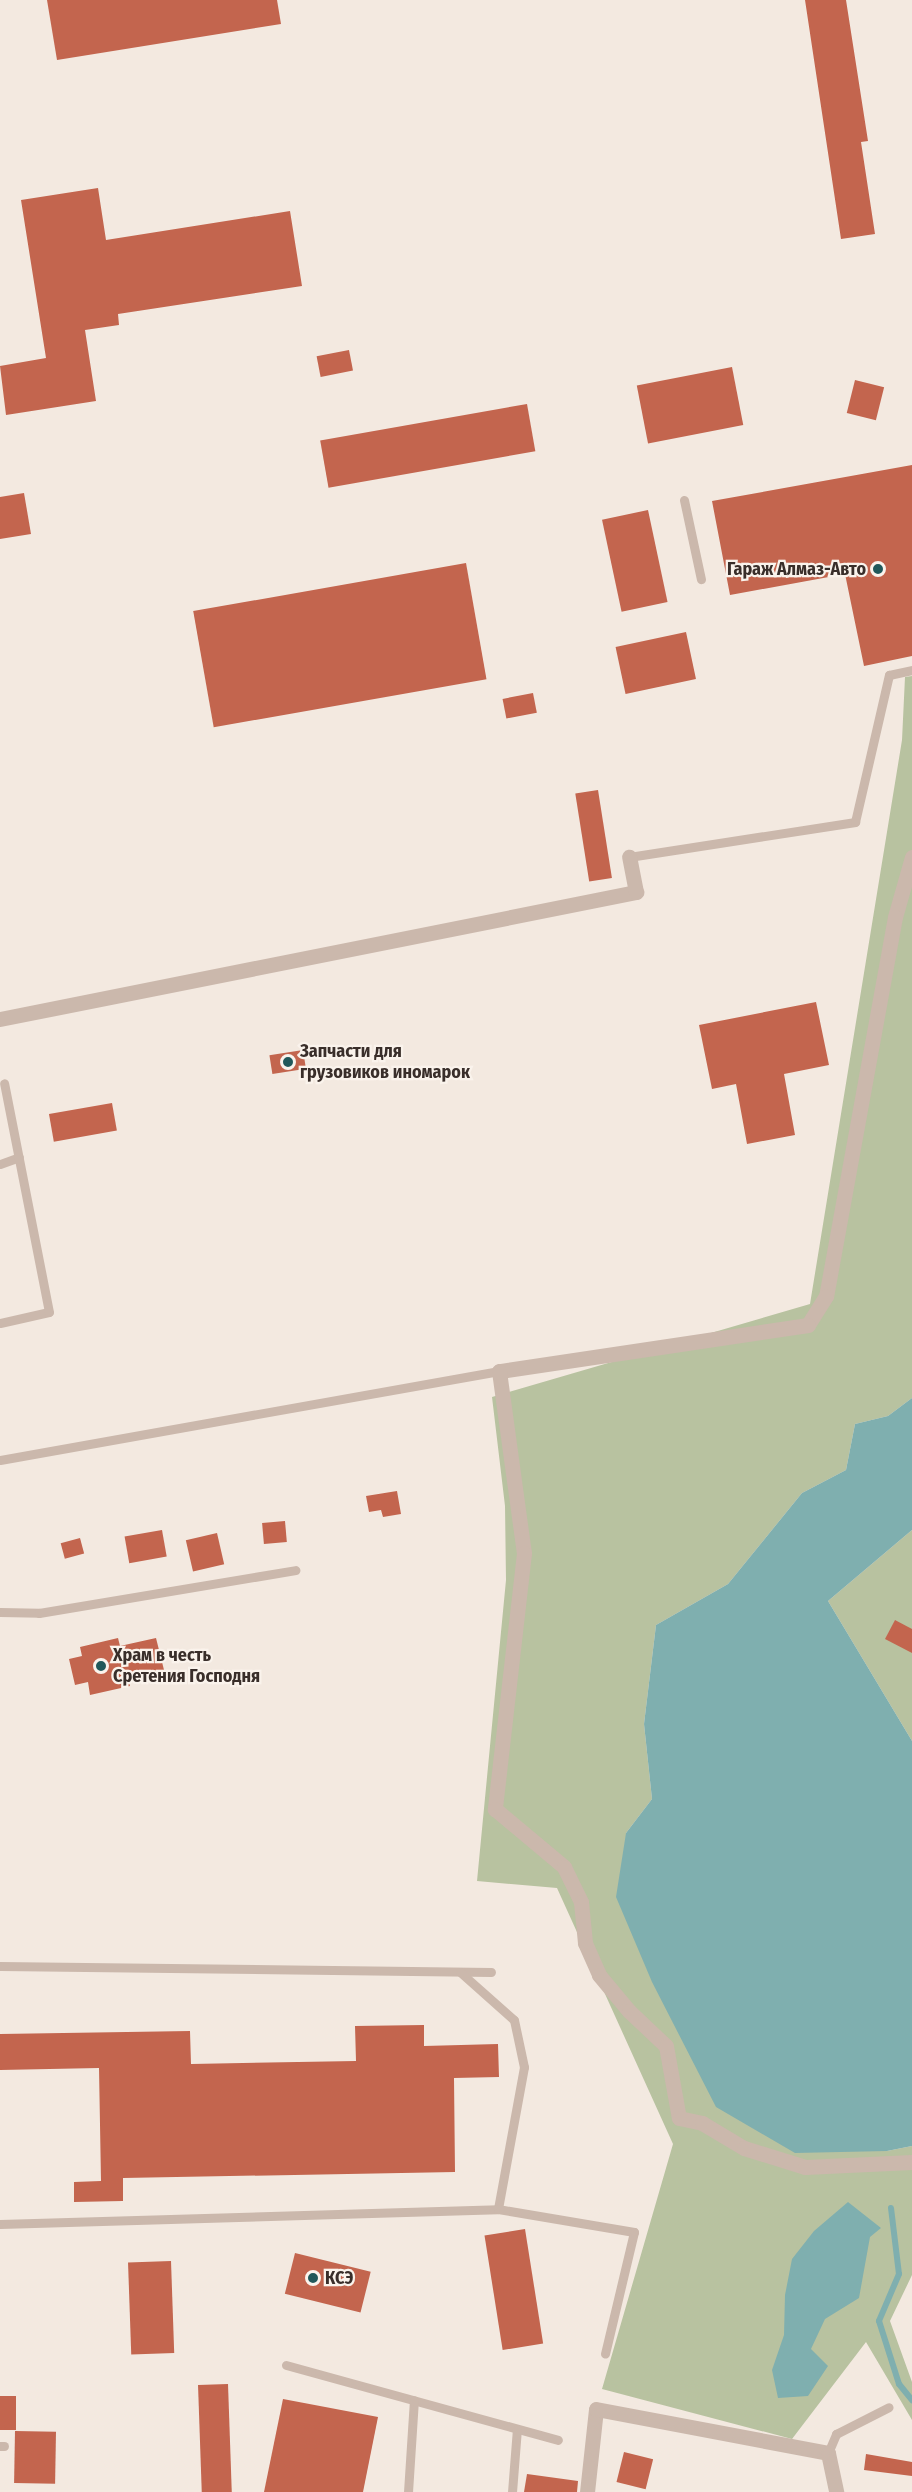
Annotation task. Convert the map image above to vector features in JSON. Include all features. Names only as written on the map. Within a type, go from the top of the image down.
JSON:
[{"type":"street","points":[[0,1019],[636,892],[629,856]]},
{"type":"street","points":[[912,857],[895,917],[826,1296],[808,1325],[499,1371],[524,1553],[495,1809],[564,1866],[581,1902],[585,1943],[599,1975],[629,2011],[666,2046],[679,2118],[702,2123],[744,2148],[805,2167],[912,2162]]},
{"type":"street","points":[[587,2492],[596,2409],[828,2453],[836,2492]]},
{"type":"lane","points":[[684,500],[701,579]]},
{"type":"lane","points":[[629,856],[855,822],[889,675],[912,670]]},
{"type":"lane","points":[[0,1323],[49,1312],[4,1083]]},
{"type":"lane","points":[[0,1164],[19,1157]]},
{"type":"lane","points":[[0,1460],[499,1371]]},
{"type":"lane","points":[[0,1612],[39,1612],[295,1570]]},
{"type":"lane","points":[[0,1966],[491,1972]]},
{"type":"lane","points":[[460,1972],[514,2020],[524,2067],[498,2209]]},
{"type":"lane","points":[[0,2224],[498,2209],[634,2232],[605,2354]]},
{"type":"lane","points":[[286,2365],[558,2440]]},
{"type":"lane","points":[[408,2492],[414,2400]]},
{"type":"lane","points":[[828,2453],[836,2434],[889,2407]]},
{"type":"lane","points":[[512,2492],[517,2429]]},
{"type":"green space","points":[[912,676],[912,1398],[888,1416],[855,1424],[846,1470],[802,1493],[728,1584],[656,1625],[644,1724],[652,1799],[626,1833],[887,2151],[912,2146],[912,2275],[890,2321],[912,2382],[912,2420],[866,2342],[792,2439],[602,2389],[673,2144],[557,1888],[477,1881],[506,1580],[505,1506],[492,1397],[810,1304],[902,740],[905,677]]},
{"type":"green space","points":[[912,1530],[912,1741],[828,1601]]},
{"type":"water","points":[[912,1398],[912,1530],[828,1601],[912,1741],[912,2146],[887,2151],[795,2153],[716,2107],[652,1982],[616,1897],[626,1833],[652,1799],[644,1724],[656,1625],[728,1584],[802,1493],[846,1470],[855,1424],[888,1416]]},
{"type":"water","points":[[848,2202],[881,2228],[870,2237],[859,2298],[825,2319],[811,2349],[828,2366],[808,2396],[778,2398],[772,2370],[784,2335],[785,2295],[792,2259],[814,2231]]},
{"type":"building","points":[[47,0],[277,0],[281,24],[57,60]]},
{"type":"building","points":[[805,0],[846,0],[868,141],[861,142],[875,234],[841,239]]},
{"type":"building","points":[[98,188],[106,240],[290,211],[302,286],[118,314],[119,325],[85,330],[96,401],[6,415],[0,366],[46,358],[21,200]]},
{"type":"building","points":[[349,350],[353,371],[321,377],[317,356]]},
{"type":"building","points":[[732,367],[743,425],[648,443],[637,386]]},
{"type":"building","points":[[855,380],[884,387],[876,420],[847,413]]},
{"type":"building","points":[[527,404],[535,451],[329,488],[320,440]]},
{"type":"building","points":[[912,465],[912,656],[864,666],[845,574],[730,595],[712,501]]},
{"type":"building","points":[[24,493],[31,534],[0,539],[0,497]]},
{"type":"building","points":[[648,510],[668,602],[622,612],[602,520]]},
{"type":"building","points":[[466,563],[486,679],[214,727],[193,611]]},
{"type":"building","points":[[686,632],[696,679],[626,694],[616,647]]},
{"type":"building","points":[[533,693],[537,713],[506,719],[503,699]]},
{"type":"building","points":[[598,790],[612,878],[589,882],[575,794]]},
{"type":"building","points":[[816,1002],[829,1065],[784,1074],[795,1135],[747,1144],[736,1084],[712,1089],[699,1025]]},
{"type":"building","name":"Запчасти для грузовиков иномарок","points":[[303,1050],[306,1069],[272,1074],[269,1055]]},
{"type":"building","points":[[112,1103],[117,1131],[54,1142],[49,1114]]},
{"type":"building","points":[[397,1491],[401,1514],[383,1517],[381,1510],[369,1512],[366,1496]]},
{"type":"building","points":[[285,1521],[287,1542],[264,1544],[262,1523]]},
{"type":"building","points":[[162,1530],[167,1557],[129,1563],[125,1537]]},
{"type":"building","points":[[217,1533],[224,1564],[193,1571],[186,1540]]},
{"type":"building","points":[[80,1538],[84,1553],[65,1559],[61,1543]]},
{"type":"building","points":[[895,1620],[912,1629],[912,1653],[885,1639]]},
{"type":"building","points":[[118,1638],[120,1646],[156,1638],[164,1670],[128,1678],[130,1686],[90,1695],[88,1682],[75,1685],[69,1659],[82,1656],[80,1647]]},
{"type":"building","points":[[424,2025],[424,2046],[498,2044],[499,2077],[454,2078],[455,2172],[123,2178],[123,2201],[74,2202],[74,2182],[101,2181],[99,2068],[0,2070],[0,2034],[190,2031],[191,2064],[356,2061],[355,2026]]},
{"type":"building","points":[[525,2229],[543,2344],[503,2350],[485,2235]]},
{"type":"building","points":[[295,2253],[371,2272],[361,2313],[285,2294]]},
{"type":"building","points":[[171,2261],[174,2353],[131,2354],[128,2263]]},
{"type":"building","points":[[228,2384],[232,2492],[202,2492],[198,2385]]},
{"type":"building","points":[[0,2396],[16,2396],[16,2430],[0,2430]]},
{"type":"building","points":[[283,2399],[378,2417],[363,2492],[264,2492]]},
{"type":"building","points":[[15,2431],[56,2432],[55,2484],[14,2483]]},
{"type":"building","points":[[624,2452],[653,2459],[646,2489],[617,2482]]},
{"type":"building","points":[[866,2454],[912,2462],[912,2476],[864,2470]]},
{"type":"building","points":[[527,2474],[578,2481],[577,2492],[524,2492]]},
{"type":"waterway","points":[[891,2208],[899,2274],[879,2321],[899,2384],[912,2400]]},
{"type":"place","name":"Гараж Алмаз-Авто","points":[[878,569]]},
{"type":"place","name":"Запчасти для грузовиков иномарок","points":[[288,1062]]},
{"type":"place","name":"Храм в честь Сретения Господня","points":[[101,1666]]},
{"type":"place","name":"КСЭ","points":[[313,2278]]}]
